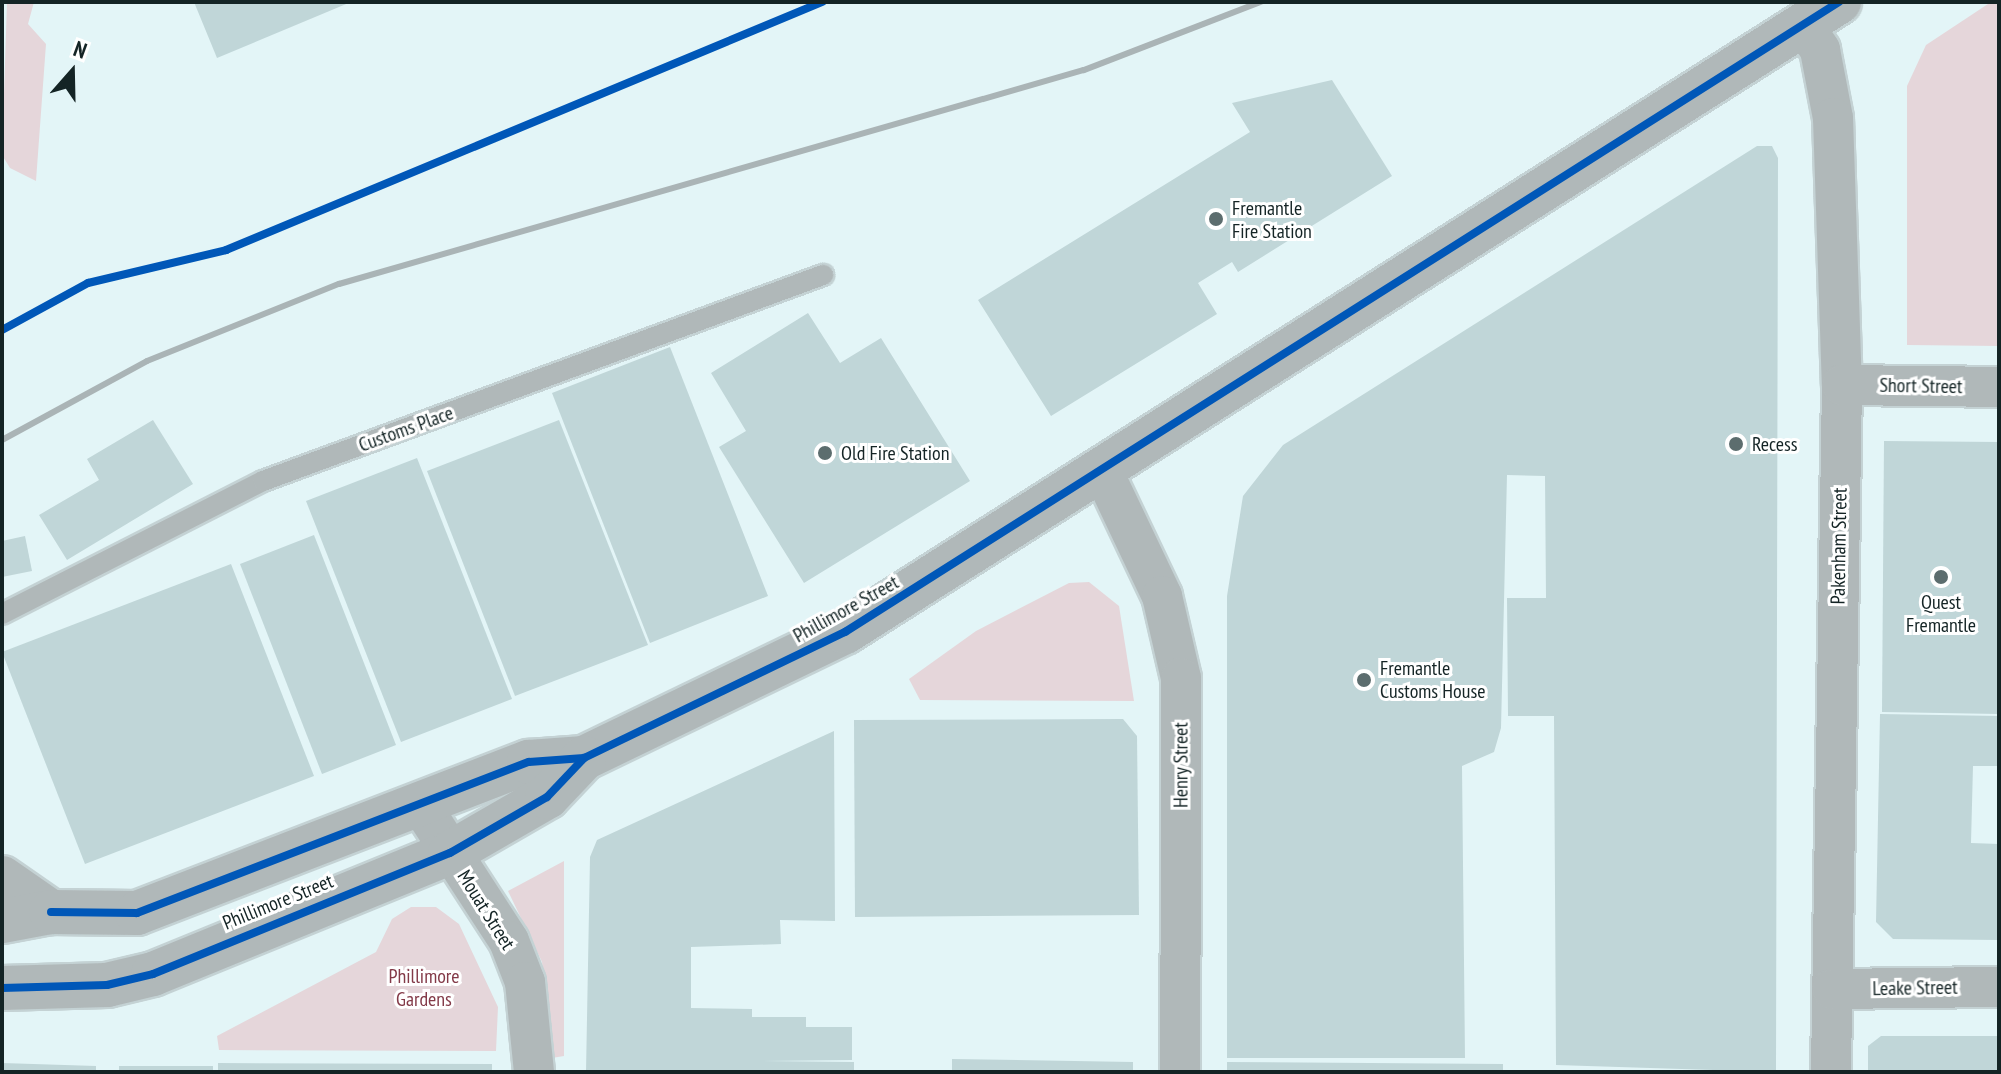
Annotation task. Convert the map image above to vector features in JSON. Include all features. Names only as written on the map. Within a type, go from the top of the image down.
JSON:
[{"type":"street","name":"Pakenham Street","points":[[1822,14],[1820,50],[1833,118],[1842,385],[1831,1072]]},
{"type":"street","name":"Phillimore Street","points":[[2,988],[107,985],[153,974],[450,853],[547,797],[584,758],[845,632],[1104,474],[1822,14]]},
{"type":"street","name":"Short Street","points":[[1842,385],[1999,387]]},
{"type":"street","name":"Henry Street","points":[[1104,474],[1162,596],[1181,678],[1180,1072]]},
{"type":"street","name":"Phillimore Street","points":[[2,921],[51,912],[137,913],[529,762],[584,758]]},
{"type":"street","name":"Mouat Street","points":[[420,804],[509,941],[525,982],[534,1072]]},
{"type":"street","points":[[2,878],[51,912]]},
{"type":"street","name":"Leake Street","points":[[1832,989],[1999,987]]},
{"type":"lane","name":"Customs Place","points":[[2,614],[263,481],[823,275]]},
{"type":"green space","points":[[7,2],[34,2],[28,24],[46,44],[36,181],[10,168],[2,155]]},
{"type":"green space","points":[[1991,2],[1999,2],[1999,346],[1907,345],[1907,86],[1926,45]]},
{"type":"green space","points":[[1089,582],[1119,606],[1134,701],[920,700],[909,679],[976,631],[1069,583]]},
{"type":"green space","points":[[564,861],[564,1056],[552,1058],[542,962],[508,891]]},
{"type":"green space","name":"Phillimore Gardens","points":[[411,907],[436,907],[459,924],[498,1007],[496,1051],[219,1050],[217,1036],[376,952],[392,919]]},
{"type":"building","points":[[194,2],[351,2],[217,58]]},
{"type":"building","name":"Fremantle Fire Station","points":[[1332,80],[1392,176],[1238,272],[1232,262],[1198,283],[1217,314],[1051,416],[978,300],[1250,132],[1232,103]]},
{"type":"building","points":[[1757,146],[1772,146],[1778,158],[1776,1072],[1556,1065],[1554,716],[1508,716],[1507,598],[1546,598],[1545,476],[1507,475],[1501,728],[1494,752],[1462,766],[1465,1058],[1227,1058],[1227,596],[1243,496],[1283,445]]},
{"type":"building","points":[[808,313],[840,363],[881,338],[970,481],[804,583],[719,447],[746,431],[711,373]]},
{"type":"building","points":[[670,347],[768,596],[650,643],[552,393]]},
{"type":"building","points":[[153,420],[193,484],[67,560],[39,515],[99,480],[87,459]]},
{"type":"building","points":[[559,420],[648,645],[515,696],[427,471]]},
{"type":"building","name":"Quest Fremantle","points":[[1884,441],[1999,442],[1999,714],[1882,712]]},
{"type":"building","points":[[417,458],[512,699],[401,742],[306,501]]},
{"type":"building","points":[[314,535],[396,745],[322,774],[240,564]]},
{"type":"building","points":[[25,536],[32,571],[2,577],[2,541]]},
{"type":"building","points":[[231,564],[314,776],[85,864],[2,652]]},
{"type":"building","points":[[1880,714],[1999,716],[1999,766],[1973,766],[1971,843],[1999,844],[1999,940],[1893,939],[1876,922]]},
{"type":"building","points":[[1123,719],[1137,736],[1139,915],[855,917],[854,720]]},
{"type":"building","points":[[834,731],[835,921],[780,920],[781,944],[691,947],[691,1008],[752,1009],[752,1017],[806,1017],[806,1027],[852,1027],[852,1060],[759,1061],[854,1062],[854,1072],[586,1072],[590,857],[597,840]]},
{"type":"building","points":[[1881,1036],[1999,1036],[1999,1072],[1868,1072],[1868,1046]]},
{"type":"building","points":[[952,1059],[1133,1062],[1133,1072],[952,1072]]},
{"type":"building","points":[[1227,1062],[1503,1064],[1503,1072],[1227,1072]]},
{"type":"building","points":[[2,1063],[96,1066],[96,1072],[2,1072]]},
{"type":"building","points":[[218,1063],[492,1064],[492,1072],[218,1072]]},
{"type":"building","points":[[119,1066],[213,1066],[213,1072],[119,1072]]},
{"type":"railway","points":[[2,440],[147,361],[339,284],[1084,70],[1260,2]]},
{"type":"cycle path","points":[[2,330],[88,283],[226,250],[822,2]]},
{"type":"cycle path","points":[[51,912],[137,913],[529,762],[584,758],[845,632],[1839,2]]},
{"type":"cycle path","points":[[2,988],[107,985],[153,974],[450,853],[547,797],[584,758]]},
{"type":"place","name":"Fremantle Fire Station","points":[[1216,219]]},
{"type":"place","name":"Recess","points":[[1736,444]]},
{"type":"place","name":"Old Fire Station","points":[[825,453]]},
{"type":"place","name":"Quest Fremantle","points":[[1941,577]]},
{"type":"place","name":"Fremantle Customs House","points":[[1364,680]]}]
